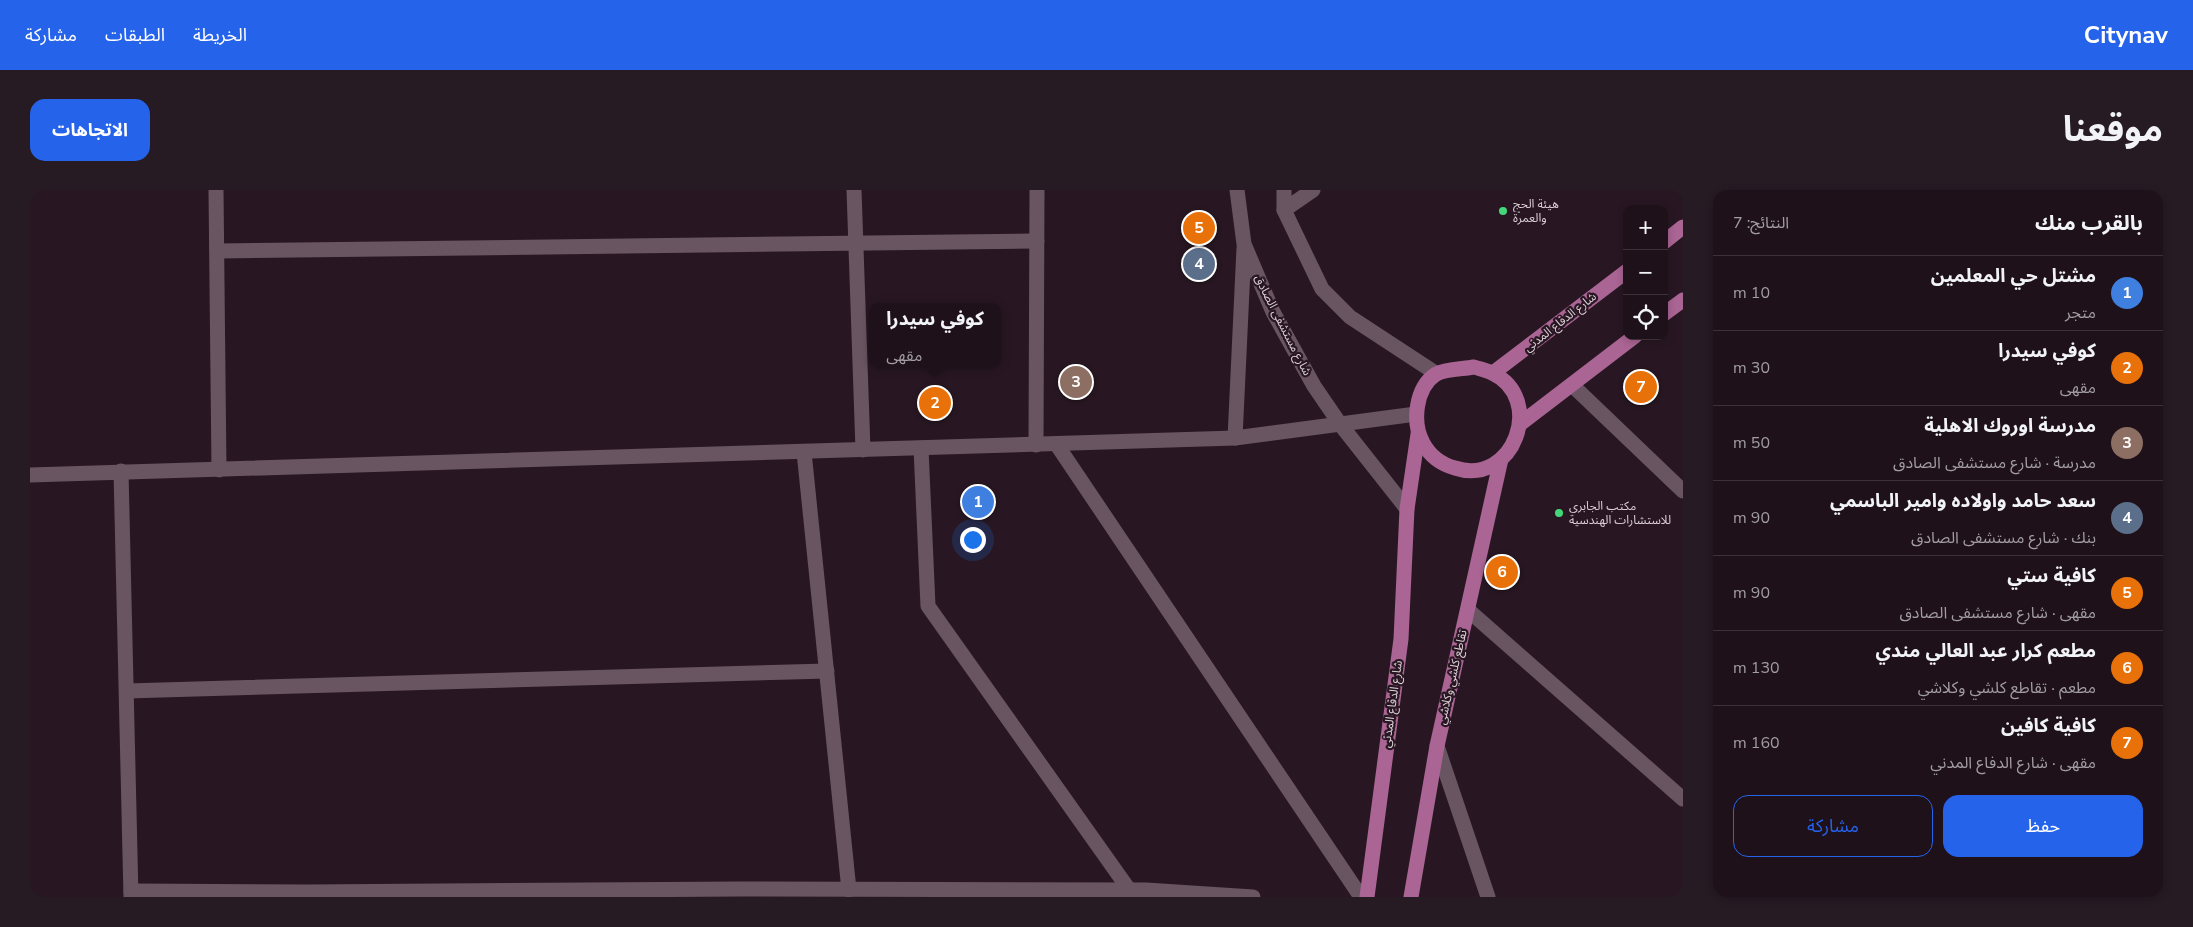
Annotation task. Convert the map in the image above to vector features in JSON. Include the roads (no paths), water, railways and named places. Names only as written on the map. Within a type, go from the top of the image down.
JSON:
[{"type":"main road","points":[[1668,239],[1683,227]]},
{"type":"main road","name":"شارع الدفاع المدني","points":[[1493,373],[1623,273]]},
{"type":"main road","points":[[1668,311],[1683,300]]},
{"type":"main road","points":[[1520,424],[1630,340]]},
{"type":"main road","points":[[1474,367],[1493,373],[1508,386],[1518,404],[1520,424],[1514,444],[1501,460],[1483,469],[1463,471],[1443,465],[1428,452],[1418,434],[1416,414],[1425,385],[1437,374],[1474,367]]},
{"type":"main road","name":"شارع الدفاع المدني","points":[[1367,897],[1401,639],[1407,509],[1418,434]]},
{"type":"main road","name":"تقاطع كلشي وكلاشي","points":[[1411,897],[1437,746],[1501,460]]},
{"type":"street","points":[[216,190],[218,470]]},
{"type":"street","points":[[854,190],[863,450]]},
{"type":"street","points":[[1036,445],[1037,190]]},
{"type":"street","name":"شارع مستشفى الصادق","points":[[1237,190],[1244,244],[1273,312],[1314,386],[1340,424],[1407,509]]},
{"type":"street","points":[[1284,190],[1284,210],[1322,289],[1350,317],[1437,374]]},
{"type":"street","points":[[1284,210],[1313,190]]},
{"type":"street","points":[[217,251],[1037,241]]},
{"type":"street","points":[[1235,438],[1244,244]]},
{"type":"street","points":[[1572,385],[1683,491]]},
{"type":"street","points":[[30,475],[1057,445],[1235,438],[1416,414]]},
{"type":"street","points":[[1057,445],[1361,897]]},
{"type":"street","points":[[921,448],[928,606],[1130,891]]},
{"type":"street","points":[[804,452],[849,890]]},
{"type":"street","points":[[121,472],[131,894],[306,892],[740,893],[849,890],[952,894],[1130,891],[1253,897]]},
{"type":"street","points":[[1468,610],[1683,799]]},
{"type":"street","points":[[127,691],[827,671]]},
{"type":"street","points":[[1437,746],[1488,897]]},
{"type":"street","points":[[306,892],[322,897]]},
{"type":"place","name":"هيئة الحج والعمرة","points":[[1503,211]]},
{"type":"place","name":"كافية ستي","points":[[1199,228]]},
{"type":"place","name":"سعد حامد واولاده وامير الباسمي","points":[[1199,264]]},
{"type":"place","name":"مدرسة اوروك الاهلية","points":[[1076,382]]},
{"type":"place","name":"كافية كافين","points":[[1641,387]]},
{"type":"place","name":"كوفي سيدرا","points":[[935,403]]},
{"type":"place","name":"مشتل حي المعلمين","points":[[978,502]]},
{"type":"place","name":"مكتب الجابري للاستشارات الهندسية","points":[[1559,513]]},
{"type":"place","name":"مطعم كرار عبد العالي مندي","points":[[1502,572]]}]
